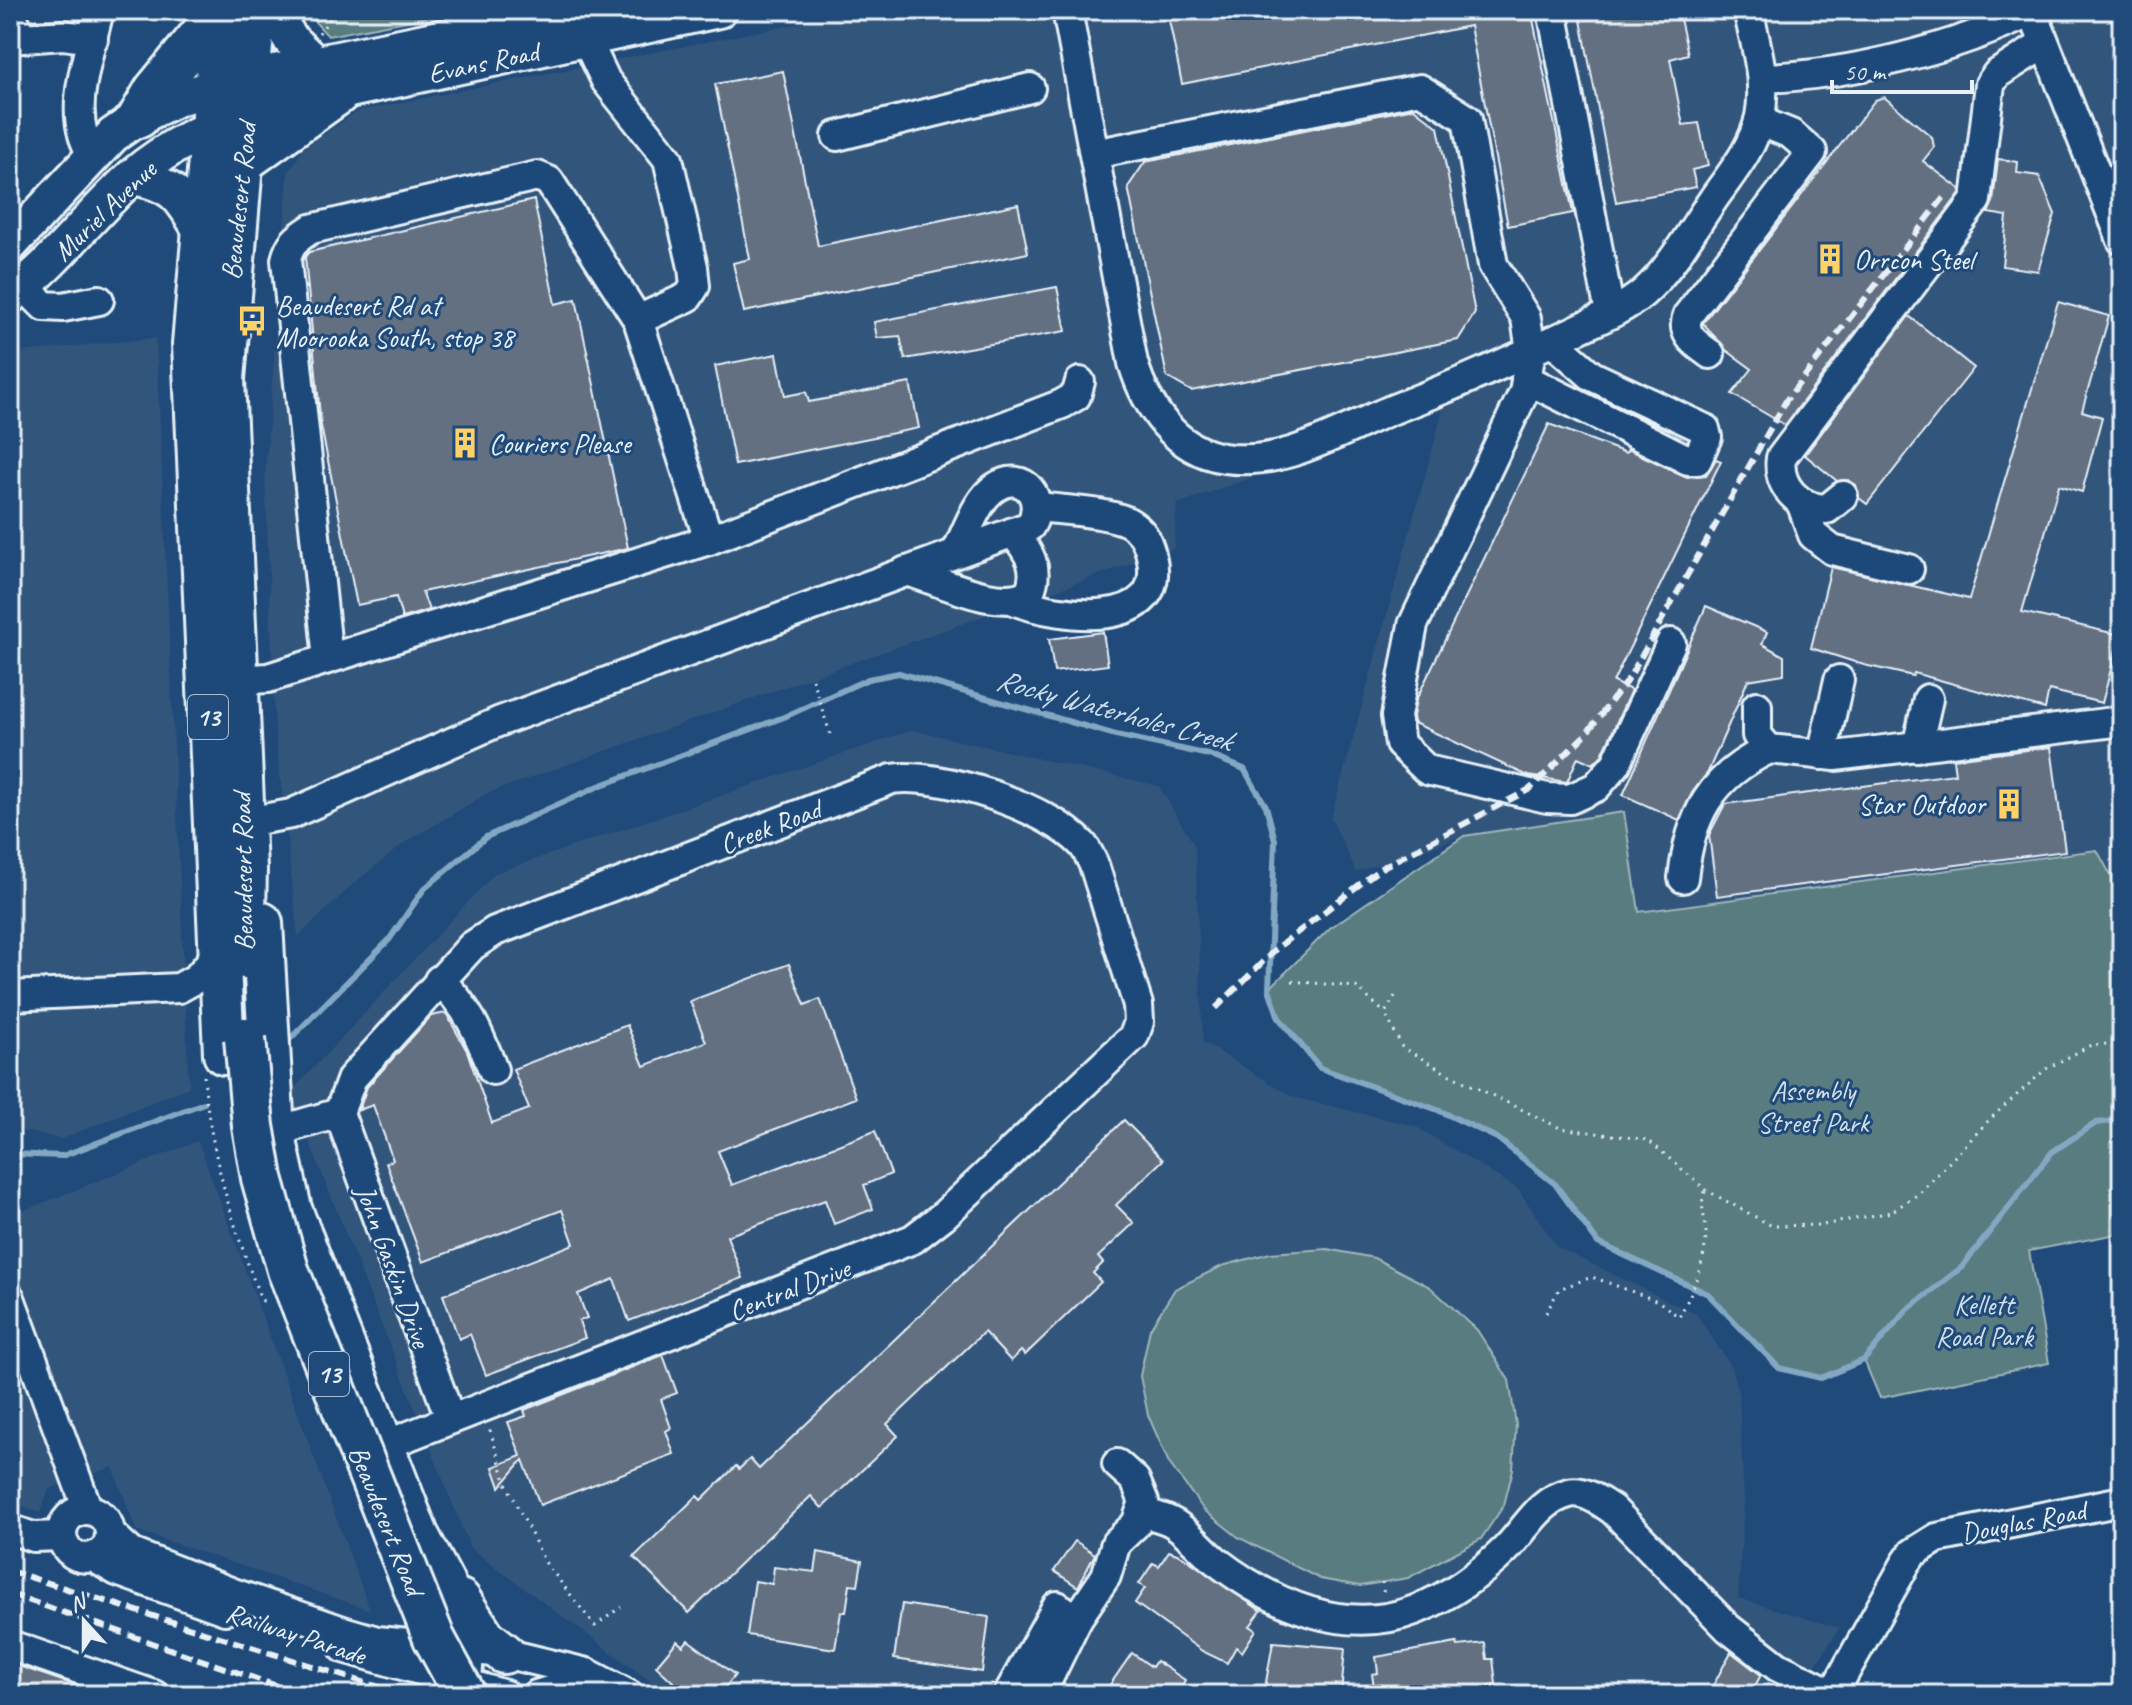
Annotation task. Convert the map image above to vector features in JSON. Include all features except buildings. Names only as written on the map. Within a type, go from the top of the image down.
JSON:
[{"type":"highway","name":"Beaudesert Road","points":[[222,10],[232,100],[243,162],[224,379],[246,869],[231,1043]]},
{"type":"highway","points":[[139,117],[155,90],[222,10]]},
{"type":"highway","name":"Beaudesert Road","points":[[255,10],[202,233],[193,344],[219,952],[231,1043],[234,1144],[245,1198],[274,1293],[383,1573],[456,1674]]},
{"type":"highway","points":[[243,162],[322,67]]},
{"type":"highway","points":[[246,869],[260,884],[274,1132],[291,1209],[418,1535],[450,1592],[462,1623],[456,1674]]},
{"type":"highway","points":[[383,1446],[377,1457],[378,1462],[441,1619],[456,1674]]},
{"type":"highway","points":[[450,1592],[460,1600],[485,1638],[504,1653]]},
{"type":"main road","points":[[273,10],[291,40],[322,67]]},
{"type":"main road","name":"Evans Road","points":[[322,67],[580,20],[719,10]]},
{"type":"main road","name":"Evans Road","points":[[232,100],[322,67],[531,16],[580,20]]},
{"type":"main road","name":"Muriel Avenue","points":[[10,245],[93,155],[139,117],[232,100]]},
{"type":"main road","name":"Muriel Avenue","points":[[14,285],[132,177],[232,100]]},
{"type":"main road","points":[[132,177],[163,184],[174,191],[202,233]]},
{"type":"street","points":[[93,155],[83,137],[80,122],[99,10]]},
{"type":"street","points":[[1067,10],[1142,392],[1160,420],[1188,445],[1221,458],[1254,460],[1294,452],[1536,357],[1643,293],[1682,245],[1751,146],[1759,121],[1763,78],[1748,10]]},
{"type":"street","points":[[1552,10],[1610,313]]},
{"type":"street","points":[[1763,78],[1793,77],[1938,49],[2032,11],[2122,240]]},
{"type":"street","points":[[580,20],[606,81],[668,159],[693,267],[695,286],[688,297],[638,320]]},
{"type":"street","points":[[14,29],[93,39]]},
{"type":"street","points":[[1909,569],[1832,550],[1813,535],[1802,505],[1783,482],[1781,458],[1976,200],[1990,84],[1997,74],[2044,44]]},
{"type":"street","points":[[837,136],[1030,88]]},
{"type":"street","points":[[1094,154],[1420,89],[1467,119],[1493,265],[1526,318],[1536,357],[1524,392],[1413,625],[1396,716],[1400,744],[1427,770],[1547,798],[1570,799],[1596,787],[1616,764],[1671,643]]},
{"type":"street","points":[[1710,354],[1692,340],[1684,324],[1812,152],[1791,134],[1759,121]]},
{"type":"street","points":[[328,659],[286,260],[294,240],[311,229],[537,176],[549,181],[638,320],[709,540]]},
{"type":"street","points":[[1682,245],[1720,272]]},
{"type":"street","points":[[14,285],[50,308],[99,300]]},
{"type":"street","points":[[1536,357],[1592,376],[1705,429],[1707,437],[1697,460],[1688,460],[1629,433],[1536,357]]},
{"type":"street","points":[[236,680],[268,678],[709,540],[1062,404],[1076,396],[1080,382]]},
{"type":"street","points":[[243,815],[263,819],[291,814],[498,722],[1030,526],[1037,507],[1031,489],[1018,482],[994,487],[956,553]]},
{"type":"street","points":[[1802,505],[1827,509],[1843,496]]},
{"type":"street","points":[[906,571],[998,600],[1016,601],[1043,612],[1079,617],[1113,613],[1132,605],[1152,580],[1153,564],[1142,531],[1125,520],[1037,507]]},
{"type":"street","points":[[1013,532],[1030,554],[1035,572],[1029,593],[1016,601]]},
{"type":"street","points":[[1822,755],[1839,680]]},
{"type":"street","points":[[1917,747],[1928,699]]},
{"type":"street","points":[[1757,706],[1757,735],[1769,749]]},
{"type":"street","points":[[1683,878],[1688,838],[1704,802],[1725,778],[1769,749],[1822,755],[1917,747],[1995,724],[2122,721]]},
{"type":"street","name":"Creek Road","points":[[339,1113],[352,1078],[472,946],[495,931],[892,779],[930,777],[961,783],[1059,827],[1083,845],[1094,865],[1138,1005],[1139,1022],[1134,1036]]},
{"type":"street","points":[[10,996],[179,988],[197,978],[219,952]]},
{"type":"street","points":[[439,980],[460,999],[474,1020],[493,1070]]},
{"type":"street","points":[[179,988],[203,1001],[231,1043]]},
{"type":"street","name":"Central Drive","points":[[383,1446],[913,1239],[944,1215],[1134,1036]]},
{"type":"street","points":[[274,1132],[339,1113]]},
{"type":"street","name":"John Gaskin Drive","points":[[339,1113],[450,1418]]},
{"type":"street","points":[[10,1298],[88,1510],[106,1520],[110,1533],[105,1548],[93,1557],[72,1554],[62,1536],[69,1517],[88,1510]]},
{"type":"street","points":[[1040,1695],[1077,1619],[1106,1576],[1116,1543],[1136,1524],[1141,1512],[1144,1502],[1135,1480],[1117,1464]]},
{"type":"street","points":[[1141,1512],[1174,1523],[1215,1560],[1263,1594],[1310,1613],[1365,1620],[1414,1610],[1453,1589],[1478,1575],[1509,1547],[1537,1510],[1572,1492],[1591,1496],[1613,1510],[1728,1628],[1778,1667],[1832,1694]]},
{"type":"street","name":"Douglas Road","points":[[1832,1694],[1906,1563],[1925,1544],[1937,1538],[2122,1501]]},
{"type":"street","points":[[10,1529],[42,1538],[62,1536]]},
{"type":"street","name":"Railway Parade","points":[[110,1533],[132,1553],[233,1593],[377,1641],[505,1695]]},
{"type":"street","name":"Railway Parade","points":[[93,1557],[117,1571],[383,1662],[456,1674]]},
{"type":"street","points":[[1014,1695],[1010,1691],[1057,1606],[1077,1619]]},
{"type":"street","points":[[10,1645],[142,1693]]},
{"type":"street","points":[[456,1674],[504,1653],[583,1688]]},
{"type":"street","points":[[536,1695],[552,1690],[583,1688],[629,1695]]},
{"type":"path","points":[[322,67],[337,10]]},
{"type":"path","points":[[812,679],[831,736]]},
{"type":"path","points":[[2122,885],[2115,890],[2122,929]]},
{"type":"path","points":[[1292,981],[1356,987],[1385,1013],[1402,1047],[1448,1074],[1560,1128],[1648,1140],[1706,1190],[1772,1226],[1823,1225],[1891,1212],[1920,1193],[1991,1118],[2046,1069],[2091,1045],[2108,1044],[2122,1053]]},
{"type":"path","points":[[1385,1013],[1395,996]]},
{"type":"path","points":[[1546,1313],[1559,1289],[1592,1277],[1658,1301],[1679,1317],[1689,1299],[1699,1267],[1706,1234],[1701,1198],[1706,1190]]},
{"type":"path","points":[[489,1427],[506,1483],[550,1569],[595,1626],[621,1607]]},
{"type":"shaded area","points":[[866,10],[2122,10],[2122,896],[2097,850],[1639,912],[1624,813],[1464,836],[1356,872],[1331,818],[1443,410],[1177,504],[1174,548],[488,793],[403,844],[352,885],[298,937],[275,730],[265,475],[288,173],[304,148],[358,111]]},
{"type":"shaded area","points":[[156,338],[189,1087],[61,1139],[10,1128],[10,353]]},
{"type":"shaded area","points":[[912,730],[1159,786],[1195,846],[1203,1042],[1293,1097],[1415,1126],[1518,1189],[1557,1247],[1697,1315],[1731,1366],[1739,1396],[1744,1500],[1738,1598],[1839,1628],[1798,1695],[669,1695],[470,1548],[290,1093],[495,873]]},
{"type":"shaded area","points":[[198,1141],[370,1610],[136,1530],[113,1467],[49,1489],[40,1513],[10,1502],[10,1216]]},
{"type":"green space","points":[[304,10],[464,10],[328,36]]},
{"type":"green space","name":"Assembly Street Park","points":[[1624,812],[1639,912],[2097,850],[2122,896],[2122,1233],[2029,1251],[2049,1363],[1880,1398],[1864,1360],[1821,1378],[1779,1368],[1708,1294],[1598,1243],[1555,1184],[1497,1138],[1438,1110],[1320,1068],[1279,1018],[1269,989],[1330,928],[1464,836]]},
{"type":"green space","points":[[1327,1249],[1374,1258],[1430,1287],[1477,1330],[1509,1380],[1516,1425],[1513,1469],[1504,1505],[1481,1539],[1408,1578],[1360,1586],[1320,1579],[1238,1537],[1204,1510],[1169,1463],[1148,1415],[1140,1376],[1150,1329],[1175,1289],[1222,1266],[1270,1253]]},
{"type":"waterway","name":"Rocky Waterholes Creek","points":[[289,1040],[389,940],[424,889],[486,837],[599,786],[784,717],[868,679],[899,673],[1116,735],[1209,755],[1244,769],[1266,806],[1275,840],[1269,989],[1279,1018],[1320,1068],[1438,1110],[1497,1138],[1555,1184],[1598,1243],[1708,1294],[1779,1368],[1821,1378],[1864,1360],[1907,1310],[1962,1267],[2052,1152],[2096,1123],[2122,1120]]},
{"type":"waterway","points":[[10,1154],[62,1156],[204,1103]]},
{"type":"railway","points":[[1216,1008],[1277,948],[1381,868],[1530,789],[1586,734],[1629,678],[1787,399],[1945,196]]},
{"type":"railway","points":[[10,1571],[404,1695]]},
{"type":"railway","points":[[10,1594],[303,1695]]},
{"type":"place","name":"Orrcon Steel","points":[[1830,259]]},
{"type":"place","name":"Beaudesert Rd at Moorooka South, stop 38","points":[[252,321]]},
{"type":"place","name":"Couriers Please","points":[[465,443]]},
{"type":"place","name":"Star Outdoor","points":[[2009,804]]},
{"type":"park label","name":"Kellett Road Park","points":[[1984,1320]]}]
